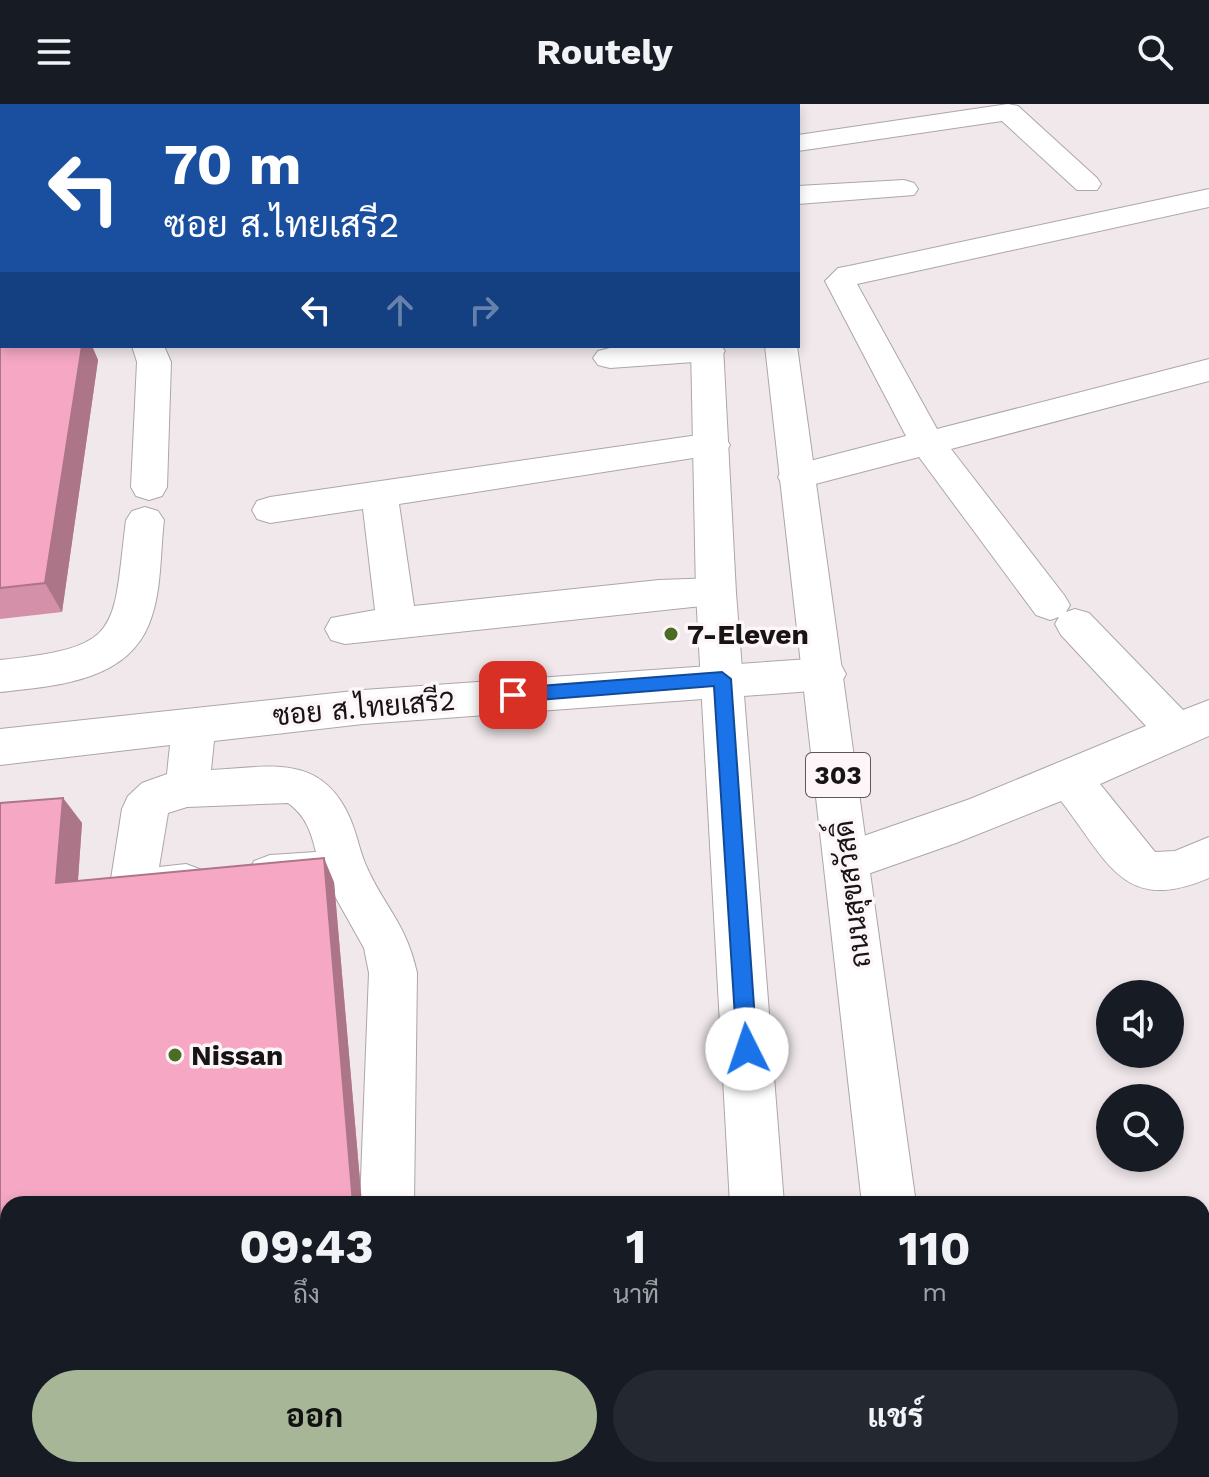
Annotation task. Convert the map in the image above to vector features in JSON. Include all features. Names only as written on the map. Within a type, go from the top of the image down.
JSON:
[{"type":"street","points":[[800,143],[1036,107]]},
{"type":"street","points":[[1008,112],[1087,184]]},
{"type":"street","points":[[800,195],[904,189]]},
{"type":"street","points":[[848,861],[922,838],[1193,724],[1062,614],[927,442],[842,288],[841,281],[849,275],[902,263],[1209,198]]},
{"type":"street","points":[[0,676],[88,660],[113,646],[129,625],[147,503],[154,362],[149,348]]},
{"type":"street","points":[[610,358],[708,348],[716,593],[756,1196]]},
{"type":"street","name":"ถนนสุขสวัสดิ์","points":[[781,348],[796,477],[825,674],[888,1196]]},
{"type":"street","points":[[796,477],[1209,370]]},
{"type":"street","points":[[270,510],[712,445]]},
{"type":"street","points":[[379,495],[397,623]]},
{"type":"street","points":[[345,629],[659,595],[716,593]]},
{"type":"street","name":"ซอย ส.ไทยเสรี2","points":[[0,747],[363,707],[825,674]]},
{"type":"street","points":[[187,789],[194,725]]},
{"type":"street","points":[[1069,778],[1140,868],[1157,875],[1174,872],[1209,857]]},
{"type":"street","points":[[344,870],[145,889],[134,879],[144,809],[150,800],[161,794],[187,789],[289,785],[305,787],[317,798],[344,870],[387,943],[393,973],[387,1196]]},
{"type":"building","points":[[0,348],[82,348],[45,583],[0,588]]},
{"type":"building","name":"Nissan","points":[[63,798],[56,883],[324,858],[352,1196],[0,1196],[0,803]]},
{"type":"place","name":"7-Eleven","points":[[671,634]]},
{"type":"place","name":"Nissan","points":[[175,1055]]},
{"type":"route","points":[[513,695],[722,679],[747,1049]]}]
